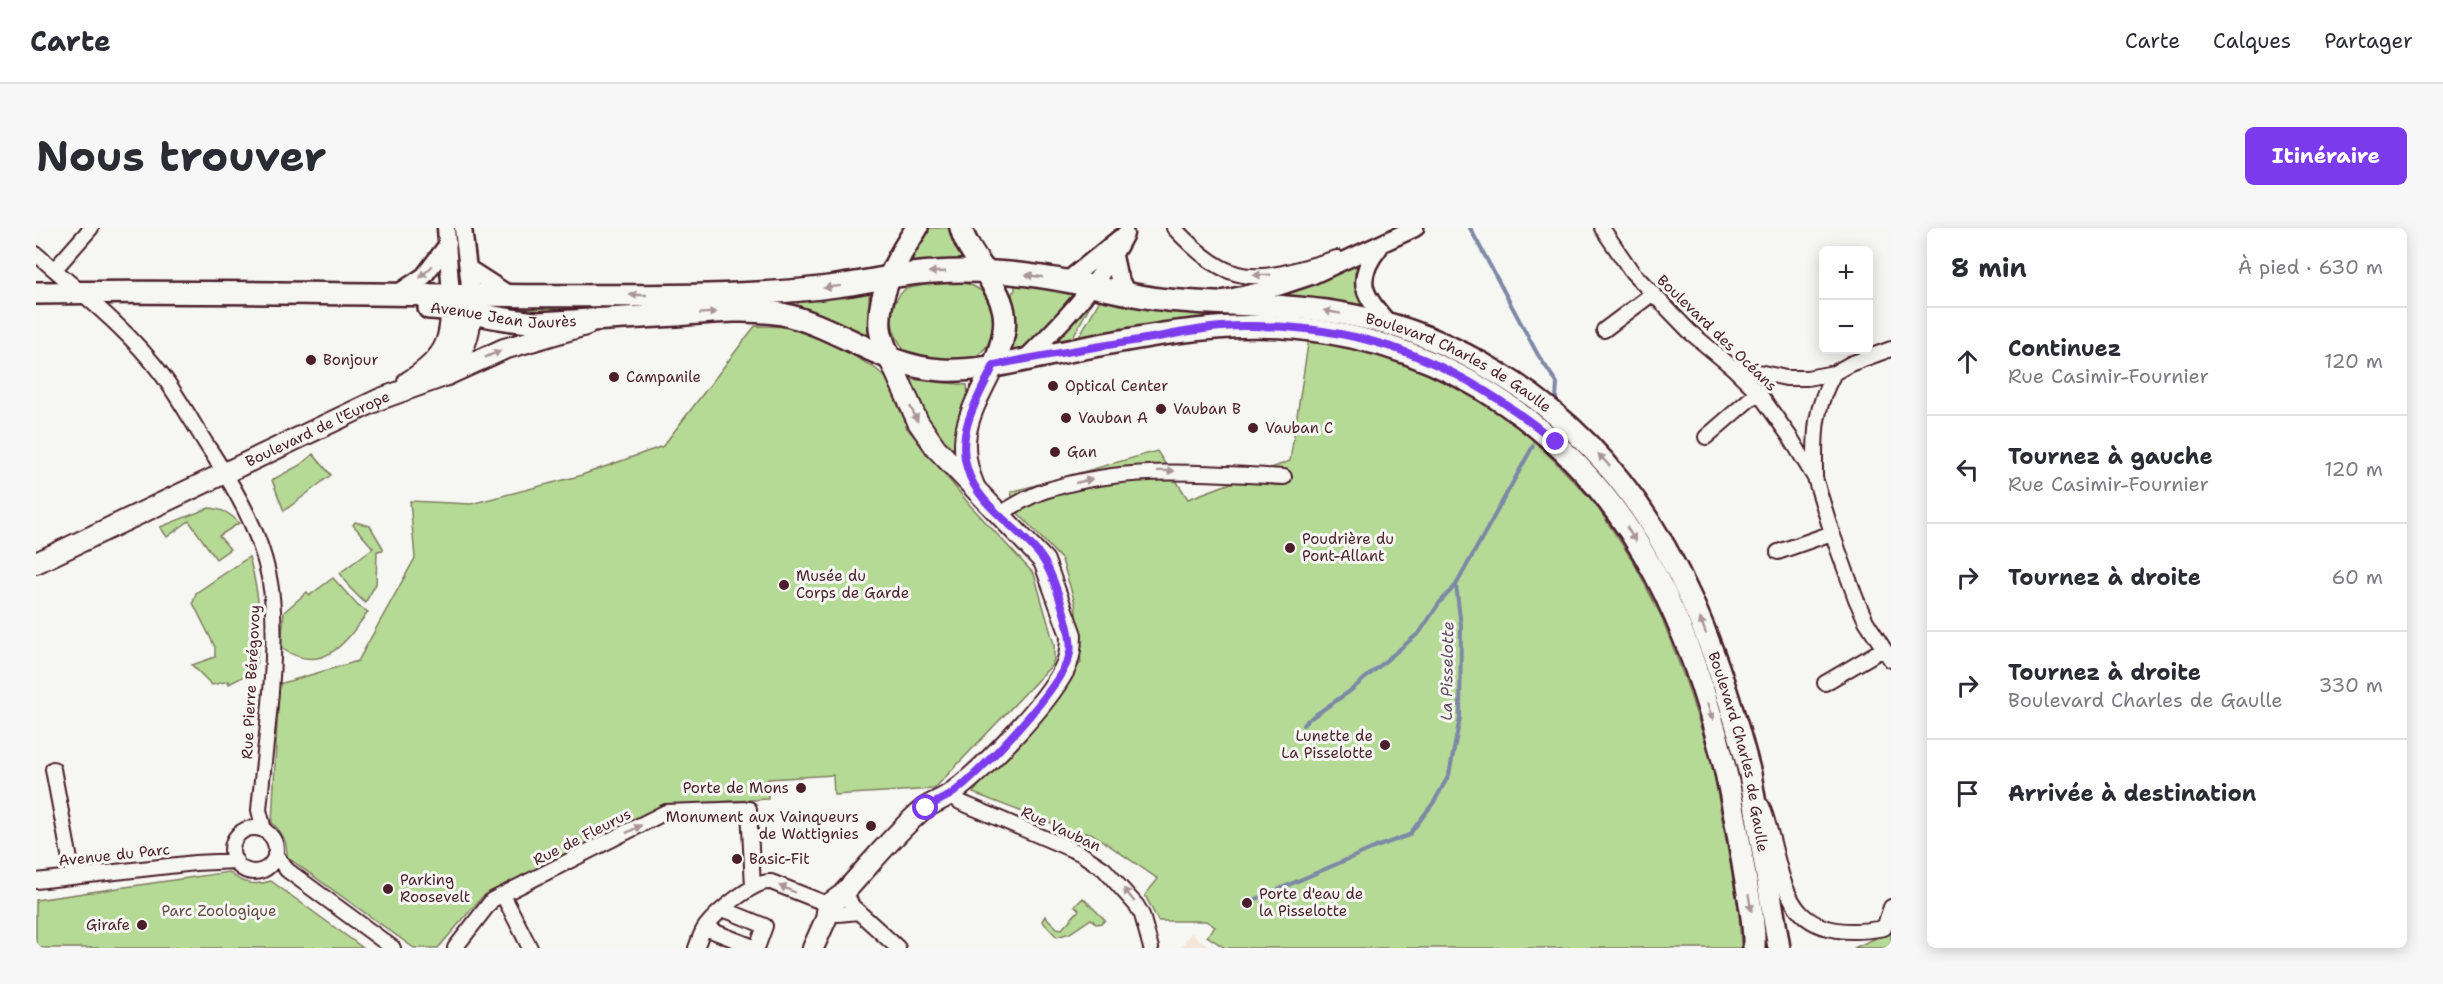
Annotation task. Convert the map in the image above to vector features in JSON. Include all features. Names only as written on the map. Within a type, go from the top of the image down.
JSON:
[{"type":"main road","points":[[813,948],[835,907],[919,813],[950,794],[975,773],[1040,703],[1064,670],[1070,657],[1071,635],[1044,561],[936,448],[918,422],[890,360],[880,327],[881,311],[890,277],[901,252],[917,228]]},
{"type":"main road","points":[[962,228],[966,243],[999,292],[1006,321],[1003,342],[964,432],[967,468],[978,494]]},
{"type":"main road","points":[[890,277],[929,272],[985,272]]},
{"type":"main road","name":"Boulevard Charles de Gaulle","points":[[985,272],[1067,281],[1160,299],[1317,309],[1389,324],[1442,343],[1478,360],[1553,411],[1609,465],[1650,522],[1674,562],[1693,601],[1732,711],[1750,774],[1779,948]]},
{"type":"main road","name":"Avenue Jean Jaurès","points":[[36,293],[88,299],[348,305],[461,302],[508,294],[750,294],[834,287],[890,277]]},
{"type":"main road","name":"Avenue Jean Jaurès","points":[[36,306],[88,299],[397,294],[461,302],[512,322],[539,323],[730,311],[777,313],[824,328],[890,360]]},
{"type":"main road","points":[[447,375],[466,347],[461,302]]},
{"type":"main road","points":[[380,399],[436,361],[449,338],[461,302]]},
{"type":"main road","name":"Boulevard de l'Europe","points":[[36,563],[380,399],[447,375],[504,349],[608,319]]},
{"type":"main road","name":"Boulevard Charles de Gaulle","points":[[994,365],[1195,331],[1241,326],[1294,327],[1342,334],[1389,346],[1426,359],[1502,400],[1536,426],[1571,457],[1614,507],[1655,573],[1690,653],[1715,727],[1732,797],[1753,924],[1754,948]]},
{"type":"main road","points":[[890,360],[940,370],[994,365]]},
{"type":"street","points":[[55,269],[91,228]]},
{"type":"street","points":[[461,302],[469,269],[463,228]]},
{"type":"street","points":[[1174,228],[1199,254],[1217,267],[1242,276],[1279,274],[1380,246]]},
{"type":"street","points":[[1206,303],[1278,287],[1311,276],[1415,228]]},
{"type":"street","name":"Boulevard des Océans","points":[[1602,228],[1632,272],[1690,332],[1758,392],[1790,437],[1815,478],[1856,599],[1887,654]]},
{"type":"street","points":[[1024,360],[1074,310],[1114,256],[1129,231]]},
{"type":"street","points":[[1067,281],[1129,231]]},
{"type":"street","points":[[447,236],[461,302]]},
{"type":"street","points":[[397,294],[424,276],[447,236]]},
{"type":"street","points":[[1380,246],[1367,262],[1365,294],[1389,324]]},
{"type":"street","name":"Rue Pierre Bérégovoy","points":[[36,254],[119,327],[162,374],[241,499],[259,541],[264,555],[273,610],[271,670],[258,829]]},
{"type":"street","points":[[1114,256],[1118,275],[1126,292]]},
{"type":"street","points":[[469,269],[508,294]]},
{"type":"street","points":[[1604,330],[1652,294]]},
{"type":"street","points":[[1732,367],[1786,378],[1807,378],[1834,373],[1850,364],[1891,349]]},
{"type":"street","points":[[1815,478],[1816,423],[1822,396],[1834,373]]},
{"type":"street","points":[[1706,437],[1758,392]]},
{"type":"street","points":[[998,514],[1030,497],[1052,489],[1116,474],[1160,471],[1284,477]]},
{"type":"street","points":[[1778,552],[1832,533]]},
{"type":"street","points":[[1825,683],[1887,654]]},
{"type":"street","points":[[53,769],[73,876]]},
{"type":"street","points":[[1750,774],[1769,823],[1785,907],[1793,924]]},
{"type":"street","name":"Rue Vauban","points":[[950,794],[960,802],[1080,853],[1104,868],[1137,906],[1142,915],[1151,948]]},
{"type":"street","name":"Rue de Fleurus","points":[[454,948],[492,900],[666,812],[749,809],[753,887]]},
{"type":"street","points":[[258,829],[274,840],[272,860],[262,870],[247,870],[234,855],[236,837],[241,832],[258,829]]},
{"type":"street","name":"Avenue du Parc","points":[[36,881],[195,863],[234,855]]},
{"type":"street","points":[[272,860],[393,948]]},
{"type":"street","points":[[696,948],[705,927],[723,909],[753,887],[762,882],[771,882],[835,907],[879,942],[898,948]]},
{"type":"street","points":[[503,895],[530,948]]},
{"type":"street","points":[[1848,946],[1884,928],[1891,907]]},
{"type":"street","points":[[705,927],[756,948],[765,926],[723,909]]},
{"type":"shaded area","points":[[1191,933],[1199,939],[1212,948],[1180,948]]},
{"type":"green space","points":[[928,228],[953,228],[967,262],[913,263],[913,258],[909,254]]},
{"type":"green space","points":[[1356,264],[1358,292],[1361,302],[1369,312],[1254,300]]},
{"type":"green space","points":[[939,282],[971,285],[983,293],[989,301],[993,310],[994,329],[986,347],[976,356],[952,362],[929,360],[907,354],[897,338],[892,313],[898,297],[905,289]]},
{"type":"green space","points":[[1015,284],[1076,293],[1037,337],[1019,350],[1011,352],[1016,325],[1012,293],[1015,290]]},
{"type":"green space","points":[[869,291],[870,333],[865,338],[798,310],[797,299]]},
{"type":"green space","points":[[1089,296],[1094,298],[1069,344],[1057,338]]},
{"type":"green space","points":[[1101,298],[1179,311],[1333,319],[1405,339],[1459,363],[1455,370],[1293,324],[1076,342]]},
{"type":"green space","points":[[652,302],[652,308],[557,315],[494,311],[487,304]]},
{"type":"green space","points":[[755,326],[803,327],[875,368],[901,391],[906,427],[969,504],[1034,574],[1054,644],[1052,665],[934,789],[834,795],[833,775],[768,779],[768,799],[662,805],[482,897],[438,948],[414,948],[287,857],[284,838],[272,823],[279,684],[358,661],[415,558],[410,501],[471,504],[579,476],[663,446]]},
{"type":"green space","points":[[1309,338],[1354,346],[1400,359],[1446,378],[1497,410],[1536,442],[1594,502],[1633,561],[1662,618],[1686,682],[1712,763],[1739,912],[1741,948],[1225,948],[1207,936],[1215,927],[1206,921],[1158,921],[1145,895],[1158,879],[1091,833],[1077,833],[973,793],[1056,684],[1081,663],[1075,603],[1062,560],[1016,511],[1011,492],[1157,451],[1188,499],[1290,461]]},
{"type":"green space","points":[[908,379],[967,385],[968,394],[962,414],[959,461],[929,433]]},
{"type":"green space","points":[[313,454],[331,475],[284,511],[272,480],[300,465]]},
{"type":"green space","points":[[209,508],[226,512],[239,523],[219,536],[230,549],[216,559],[189,521],[167,537],[160,527]]},
{"type":"green space","points":[[355,522],[370,526],[383,548],[377,551],[376,584],[365,603],[350,588],[340,573],[373,548],[353,525]]},
{"type":"green space","points":[[249,557],[260,618],[256,670],[229,684],[229,681],[212,685],[192,665],[215,657],[215,647],[193,603],[196,593]]},
{"type":"green space","points":[[333,578],[358,606],[368,612],[351,635],[332,652],[321,657],[309,659],[296,656],[281,648],[284,612],[307,592],[310,595]]},
{"type":"green space","name":"Parc Zoologique","points":[[229,872],[248,883],[271,881],[363,948],[36,948],[36,900]]},
{"type":"green space","points":[[1083,898],[1105,920],[1102,923],[1096,924],[1091,919],[1070,933],[1057,937],[1042,921],[1045,916],[1057,928],[1062,929],[1079,910],[1075,906]]},
{"type":"green space","points":[[1891,927],[1891,948],[1854,948],[1876,938]]},
{"type":"waterway","name":"La Pisselotte","points":[[1470,228],[1538,355],[1557,383],[1556,398]]},
{"type":"waterway","points":[[1311,718],[1350,691],[1420,632],[1440,602],[1456,585],[1533,446]]},
{"type":"waterway","name":"La Pisselotte","points":[[1247,903],[1409,835],[1434,802],[1449,775],[1460,718],[1461,626],[1456,585]]},
{"type":"waterway","points":[[1303,725],[1308,720]]},
{"type":"place","name":"Bonjour","points":[[311,360]]},
{"type":"place","name":"Campanile","points":[[614,377]]},
{"type":"place","name":"Optical Center","points":[[1053,386]]},
{"type":"place","name":"Vauban B","points":[[1161,409]]},
{"type":"place","name":"Vauban A","points":[[1066,418]]},
{"type":"place","name":"Vauban C","points":[[1253,428]]},
{"type":"place","name":"Gan","points":[[1055,452]]},
{"type":"place","name":"Poudrière du Pont-Allant","points":[[1290,548]]},
{"type":"place","name":"Musée du Corps de Garde","points":[[784,585]]},
{"type":"place","name":"Lunette de La Pisselotte","points":[[1385,745]]},
{"type":"place","name":"Porte de Mons","points":[[801,788]]},
{"type":"place","name":"Monument aux Vainqueurs de Wattignies","points":[[871,826]]},
{"type":"place","name":"Basic-Fit","points":[[737,859]]},
{"type":"place","name":"Parking Roosevelt","points":[[388,889]]},
{"type":"place","name":"Porte d'eau de la Pisselotte","points":[[1247,903]]},
{"type":"place","name":"Girafe","points":[[142,925]]},
{"type":"route","points":[[926,808],[950,794],[975,773],[1018,728],[1050,691],[1070,657],[1071,635],[1044,561],[978,494],[967,468],[964,432],[994,365],[1195,331],[1241,326],[1294,327],[1342,334],[1389,346],[1426,359],[1502,400],[1556,442]]}]
